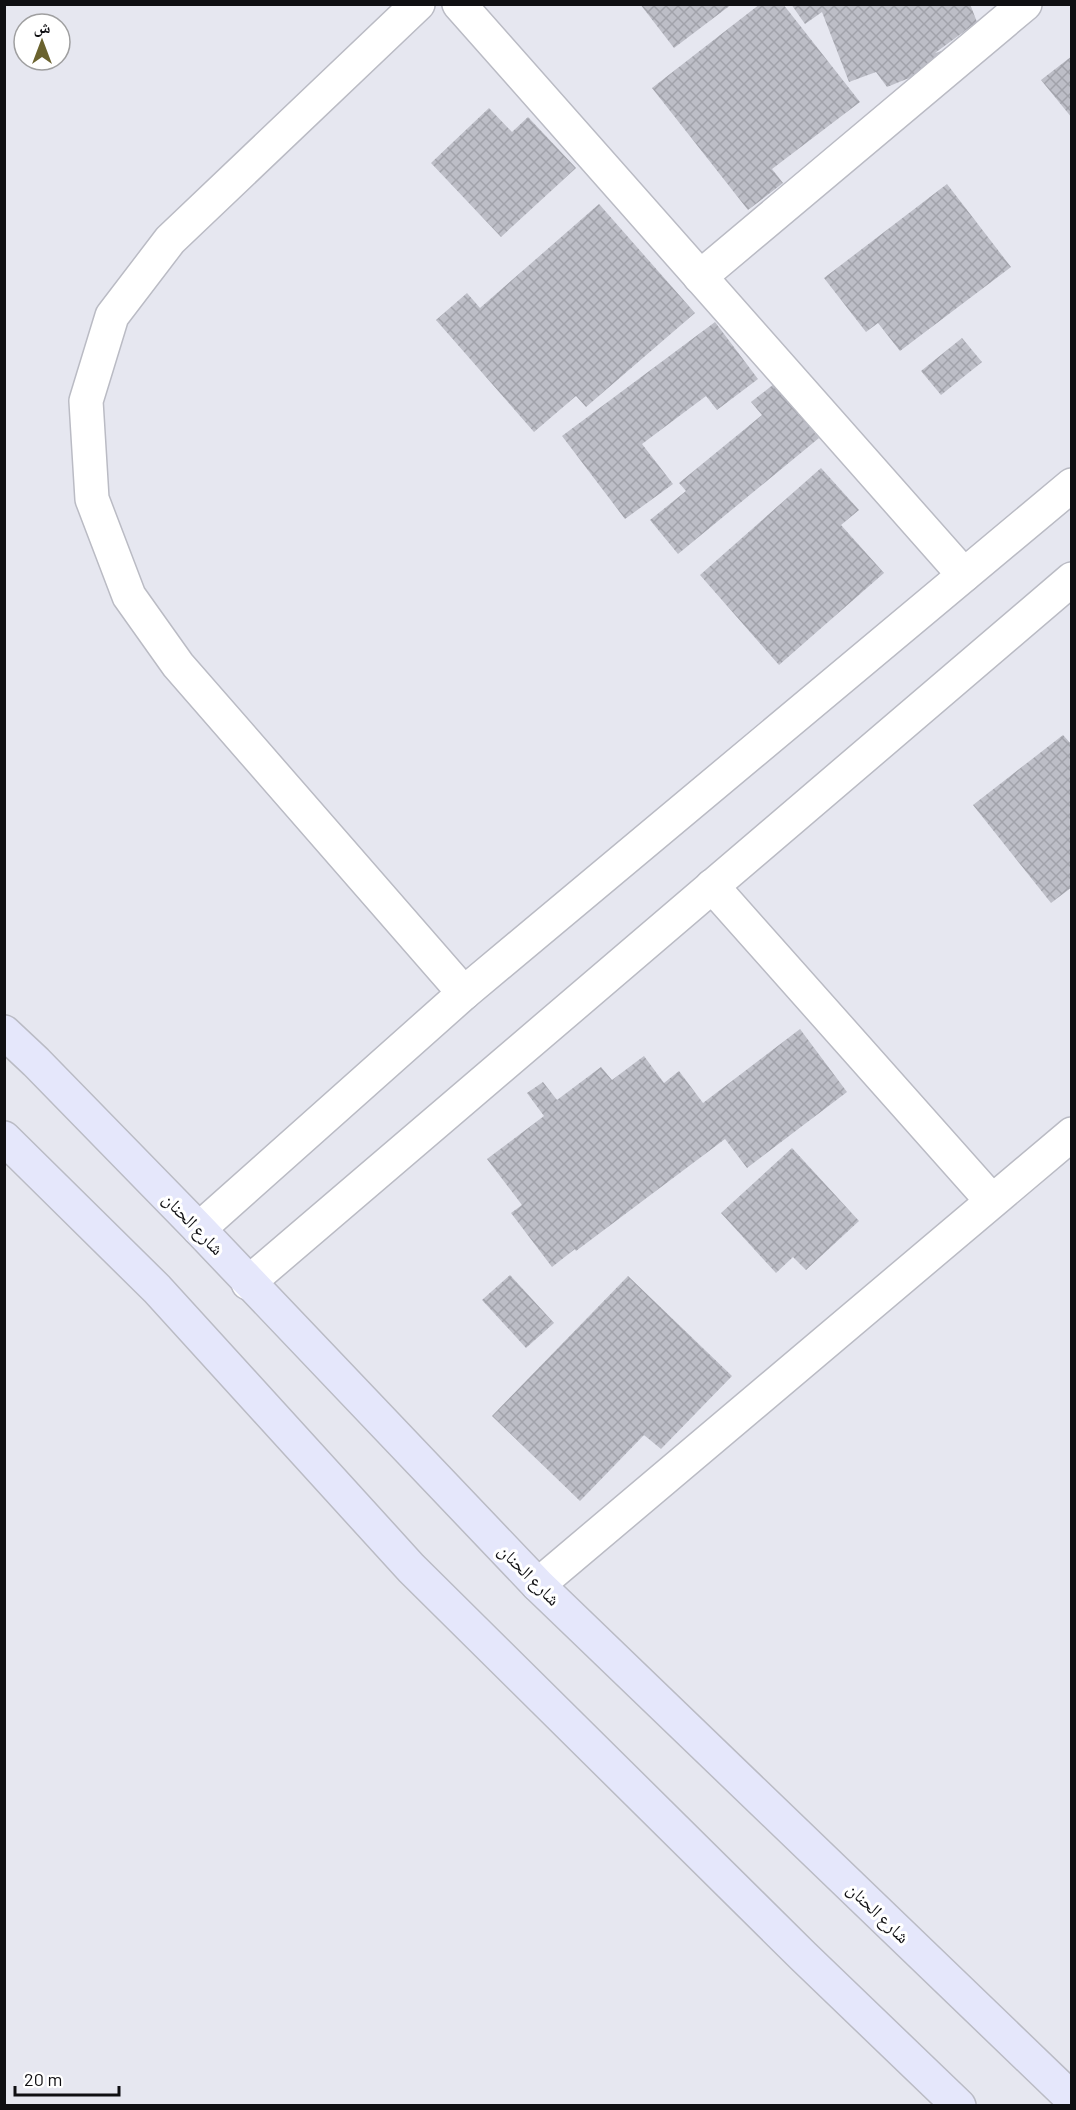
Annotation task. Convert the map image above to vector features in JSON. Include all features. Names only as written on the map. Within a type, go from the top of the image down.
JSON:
[{"type":"main road","name":"شارع الحنان","points":[[4,1032],[199,1229],[538,1585],[1071,2099]]},
{"type":"main road","points":[[4,1138],[157,1289],[411,1568],[803,1956],[959,2106]]},
{"type":"street","points":[[418,4],[170,240],[112,316],[86,401],[92,499],[129,596],[178,665],[464,993]]},
{"type":"street","points":[[459,4],[964,575]]},
{"type":"street","points":[[700,278],[1017,7]]},
{"type":"street","points":[[199,1229],[464,993],[1071,485]]},
{"type":"street","points":[[248,1283],[1071,579]]},
{"type":"street","points":[[712,886],[992,1201]]},
{"type":"street","points":[[538,1585],[1071,1134]]},
{"type":"building","points":[[640,4],[732,4],[674,48]]},
{"type":"building","points":[[760,4],[783,4],[860,102],[772,169],[783,183],[748,210],[652,88]]},
{"type":"building","points":[[791,4],[970,4],[977,22],[935,53],[949,49],[909,78],[887,87],[876,72],[849,82],[822,12],[805,24]]},
{"type":"building","points":[[1072,56],[1072,118],[1041,80]]},
{"type":"building","points":[[489,108],[512,132],[528,117],[576,168],[501,237],[431,163]]},
{"type":"building","points":[[947,184],[1011,267],[900,351],[878,323],[866,332],[824,278]]},
{"type":"building","points":[[599,204],[695,313],[586,407],[576,396],[534,432],[436,320],[467,293],[480,308]]},
{"type":"building","points":[[715,322],[758,379],[717,410],[706,396],[642,444],[673,484],[625,519],[562,436]]},
{"type":"building","points":[[962,338],[982,362],[941,395],[921,371]]},
{"type":"building","points":[[774,384],[819,438],[678,554],[650,520],[686,491],[679,483],[762,415],[751,402]]},
{"type":"building","points":[[821,468],[859,510],[841,525],[884,573],[779,665],[700,575]]},
{"type":"building","points":[[1063,735],[1072,745],[1072,887],[1051,903],[973,805]]},
{"type":"building","points":[[800,1029],[847,1092],[747,1168],[725,1139],[552,1267],[511,1213],[522,1205],[487,1159],[544,1116],[527,1093],[543,1082],[557,1100],[601,1067],[612,1080],[644,1056],[664,1083],[679,1071],[703,1103]]},
{"type":"building","points":[[792,1148],[859,1221],[806,1270],[793,1257],[776,1273],[721,1213]]},
{"type":"building","points":[[510,1275],[554,1323],[526,1348],[482,1300]]},
{"type":"building","points":[[628,1276],[732,1376],[661,1449],[644,1435],[580,1501],[492,1416]]}]
